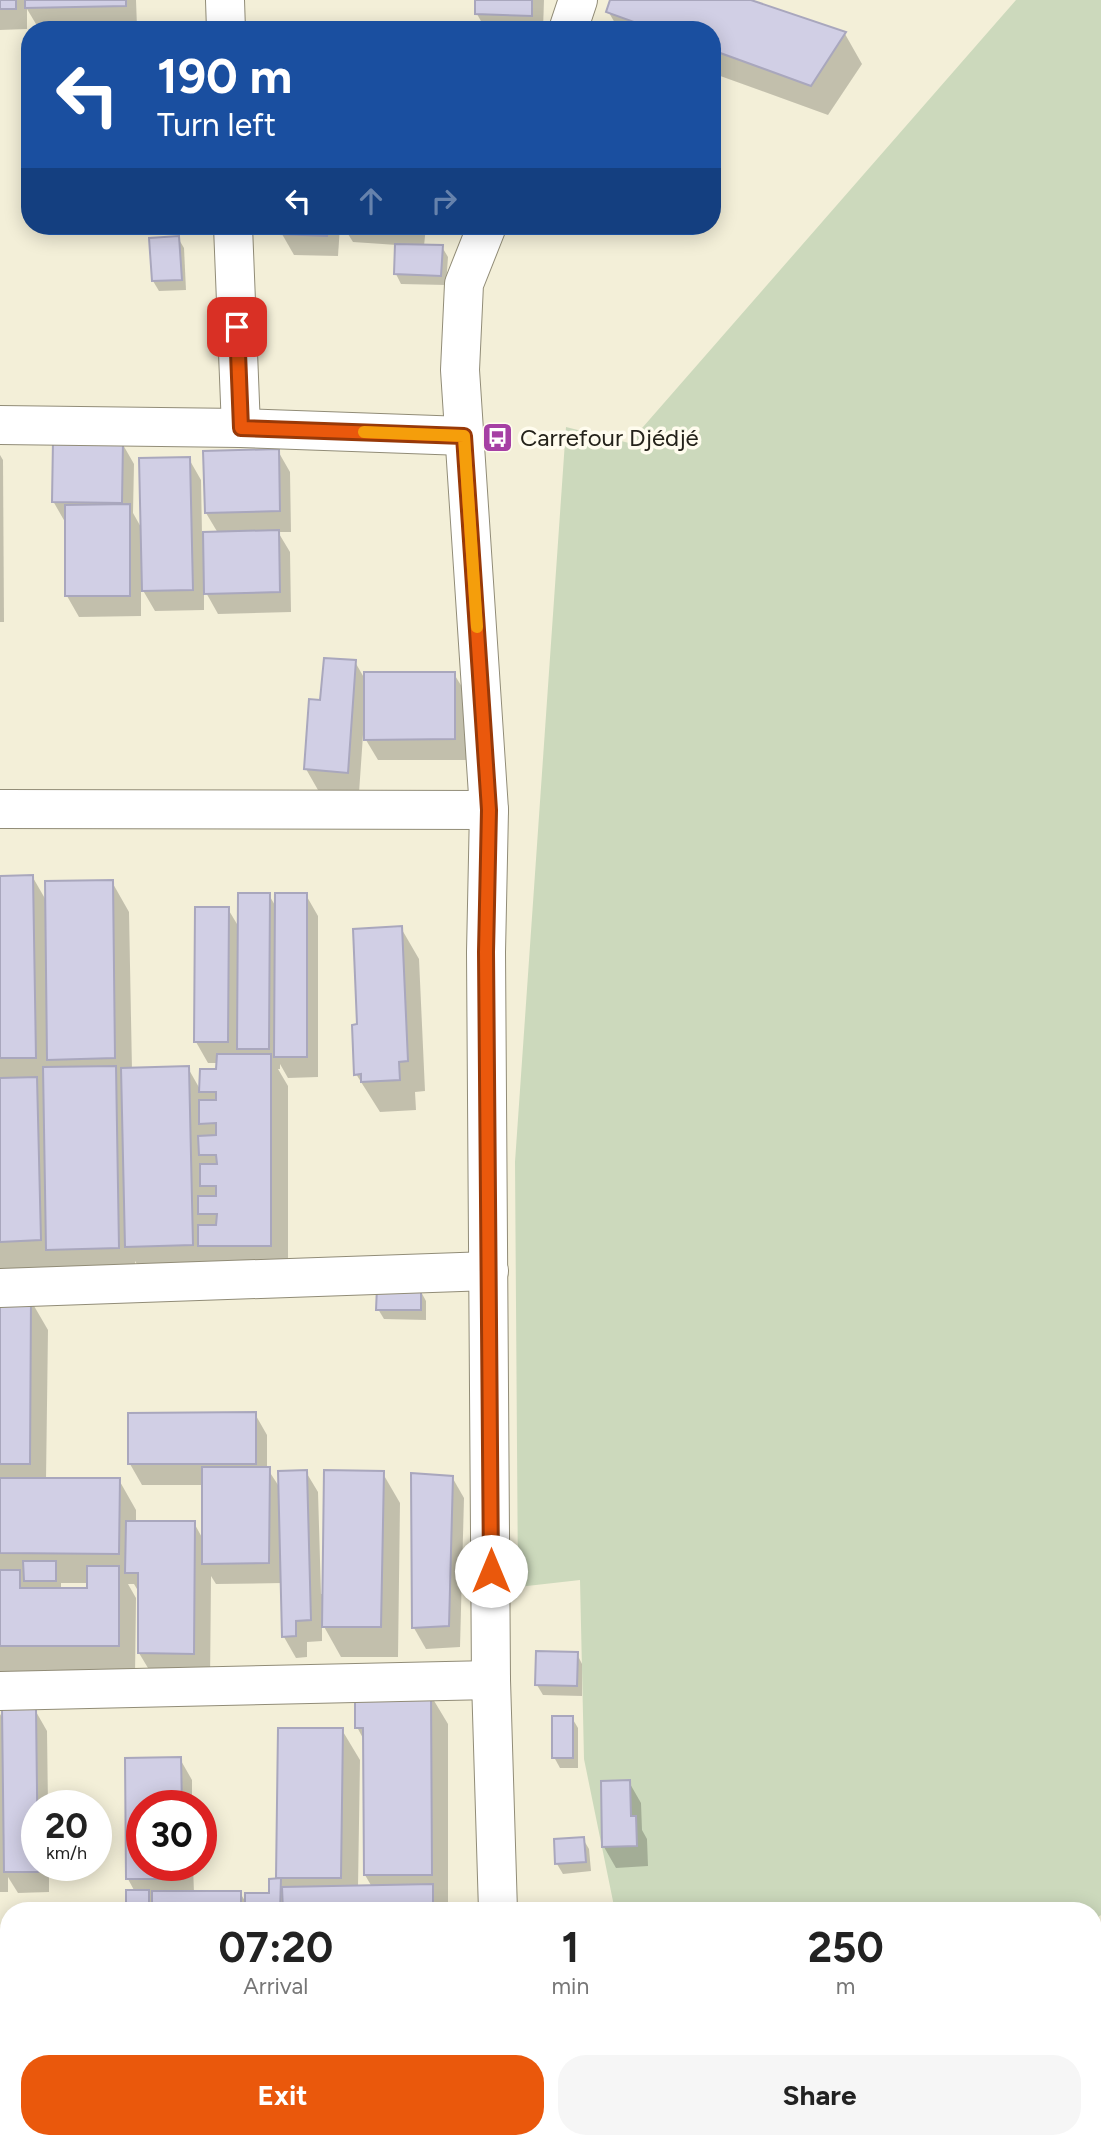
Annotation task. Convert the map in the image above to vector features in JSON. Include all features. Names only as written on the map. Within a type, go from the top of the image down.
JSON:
[{"type":"street","points":[[225,0],[226,21]]},
{"type":"street","points":[[571,21],[578,0]]},
{"type":"street","points":[[233,235],[241,428]]},
{"type":"street","points":[[483,235],[464,284],[460,370],[489,810],[486,952],[491,1680],[498,1902]]},
{"type":"street","points":[[0,425],[241,428],[464,436]]},
{"type":"street","points":[[0,809],[489,810]]},
{"type":"street","points":[[0,1288],[489,1271]]},
{"type":"street","points":[[0,1691],[491,1680]]},
{"type":"green space","points":[[1016,0],[1101,0],[1101,1902],[613,1902],[584,1759],[580,1580],[518,1587],[515,1162],[566,427],[629,443]]},
{"type":"building","points":[[0,0],[16,0],[16,9],[0,9]]},
{"type":"building","points":[[25,0],[126,0],[126,6],[25,8]]},
{"type":"building","points":[[475,0],[532,0],[532,16],[475,14]]},
{"type":"building","points":[[610,0],[751,0],[846,32],[811,86],[721,53],[721,21],[631,21],[606,12]]},
{"type":"building","points":[[179,236],[182,280],[152,281],[149,238]]},
{"type":"building","points":[[395,244],[443,245],[441,276],[394,274]]},
{"type":"building","points":[[53,440],[123,441],[122,503],[52,502]]},
{"type":"building","points":[[279,449],[280,511],[205,513],[203,451]]},
{"type":"building","points":[[190,457],[193,590],[142,591],[139,458]]},
{"type":"building","points":[[130,504],[130,596],[65,596],[65,505]]},
{"type":"building","points":[[279,530],[280,592],[204,594],[203,532]]},
{"type":"building","points":[[324,658],[356,660],[348,773],[304,769],[309,699],[320,700]]},
{"type":"building","points":[[364,672],[455,672],[455,739],[364,740]]},
{"type":"building","points":[[33,875],[36,1058],[0,1058],[0,876]]},
{"type":"building","points":[[113,880],[115,1058],[47,1060],[45,881]]},
{"type":"building","points":[[238,893],[270,893],[269,1049],[237,1049]]},
{"type":"building","points":[[275,893],[307,893],[307,1057],[274,1057]]},
{"type":"building","points":[[195,907],[229,907],[228,1042],[194,1042]]},
{"type":"building","points":[[402,926],[408,1061],[399,1062],[400,1080],[361,1082],[361,1074],[354,1075],[352,1025],[357,1024],[353,929]]},
{"type":"building","points":[[217,1054],[271,1054],[271,1246],[198,1246],[198,1225],[216,1225],[217,1214],[198,1214],[198,1196],[216,1196],[216,1186],[200,1186],[200,1164],[217,1164],[216,1155],[199,1155],[198,1136],[216,1135],[216,1123],[199,1124],[199,1100],[216,1100],[216,1092],[199,1092],[200,1069],[216,1069]]},
{"type":"building","points":[[116,1066],[119,1248],[46,1250],[43,1067]]},
{"type":"building","points":[[189,1066],[193,1245],[125,1247],[121,1068]]},
{"type":"building","points":[[37,1077],[41,1240],[0,1242],[0,1078]]},
{"type":"building","points":[[377,1287],[421,1289],[421,1310],[376,1310]]},
{"type":"building","points":[[0,1297],[31,1297],[30,1464],[0,1464]]},
{"type":"building","points":[[256,1412],[256,1464],[128,1464],[128,1413]]},
{"type":"building","points":[[202,1467],[270,1467],[269,1563],[202,1564]]},
{"type":"building","points":[[307,1470],[311,1620],[296,1621],[296,1636],[282,1637],[278,1471]]},
{"type":"building","points":[[324,1470],[384,1471],[381,1627],[322,1627]]},
{"type":"building","points":[[411,1473],[453,1476],[449,1626],[412,1628]]},
{"type":"building","points":[[0,1478],[120,1478],[119,1554],[0,1553]]},
{"type":"building","points":[[126,1521],[195,1521],[194,1654],[138,1653],[138,1573],[125,1573]]},
{"type":"building","points":[[23,1561],[56,1561],[56,1581],[24,1581]]},
{"type":"building","points":[[87,1566],[119,1566],[119,1646],[0,1646],[0,1570],[20,1570],[20,1588],[87,1588]]},
{"type":"building","points":[[536,1651],[578,1652],[577,1686],[535,1685]]},
{"type":"building","points":[[431,1692],[432,1875],[364,1875],[363,1728],[355,1728],[355,1693]]},
{"type":"building","points":[[2,1708],[36,1708],[37,1790],[21,1790],[21,1872],[4,1872]]},
{"type":"building","points":[[552,1716],[573,1716],[573,1758],[552,1758]]},
{"type":"building","points":[[278,1728],[343,1728],[341,1878],[276,1878]]},
{"type":"building","points":[[181,1757],[182,1790],[126,1790],[126,1879],[125,1758]]},
{"type":"building","points":[[630,1780],[631,1816],[636,1816],[637,1846],[602,1847],[601,1781]]},
{"type":"building","points":[[584,1837],[586,1862],[555,1864],[554,1839]]},
{"type":"building","points":[[281,1878],[280,1902],[245,1902],[245,1893],[269,1893],[269,1879]]},
{"type":"building","points":[[433,1884],[433,1902],[283,1902],[282,1887]]},
{"type":"building","points":[[126,1890],[149,1890],[149,1902],[126,1902]]},
{"type":"building","points":[[152,1891],[241,1891],[241,1902],[152,1902]]},
{"type":"slow traffic","points":[[364,432],[464,436],[477,627]]},
{"type":"place","name":"Carrefour Djédjé","points":[[497,438]]},
{"type":"route","points":[[237,327],[241,428],[464,436],[489,810],[486,952],[491,1571]]}]
